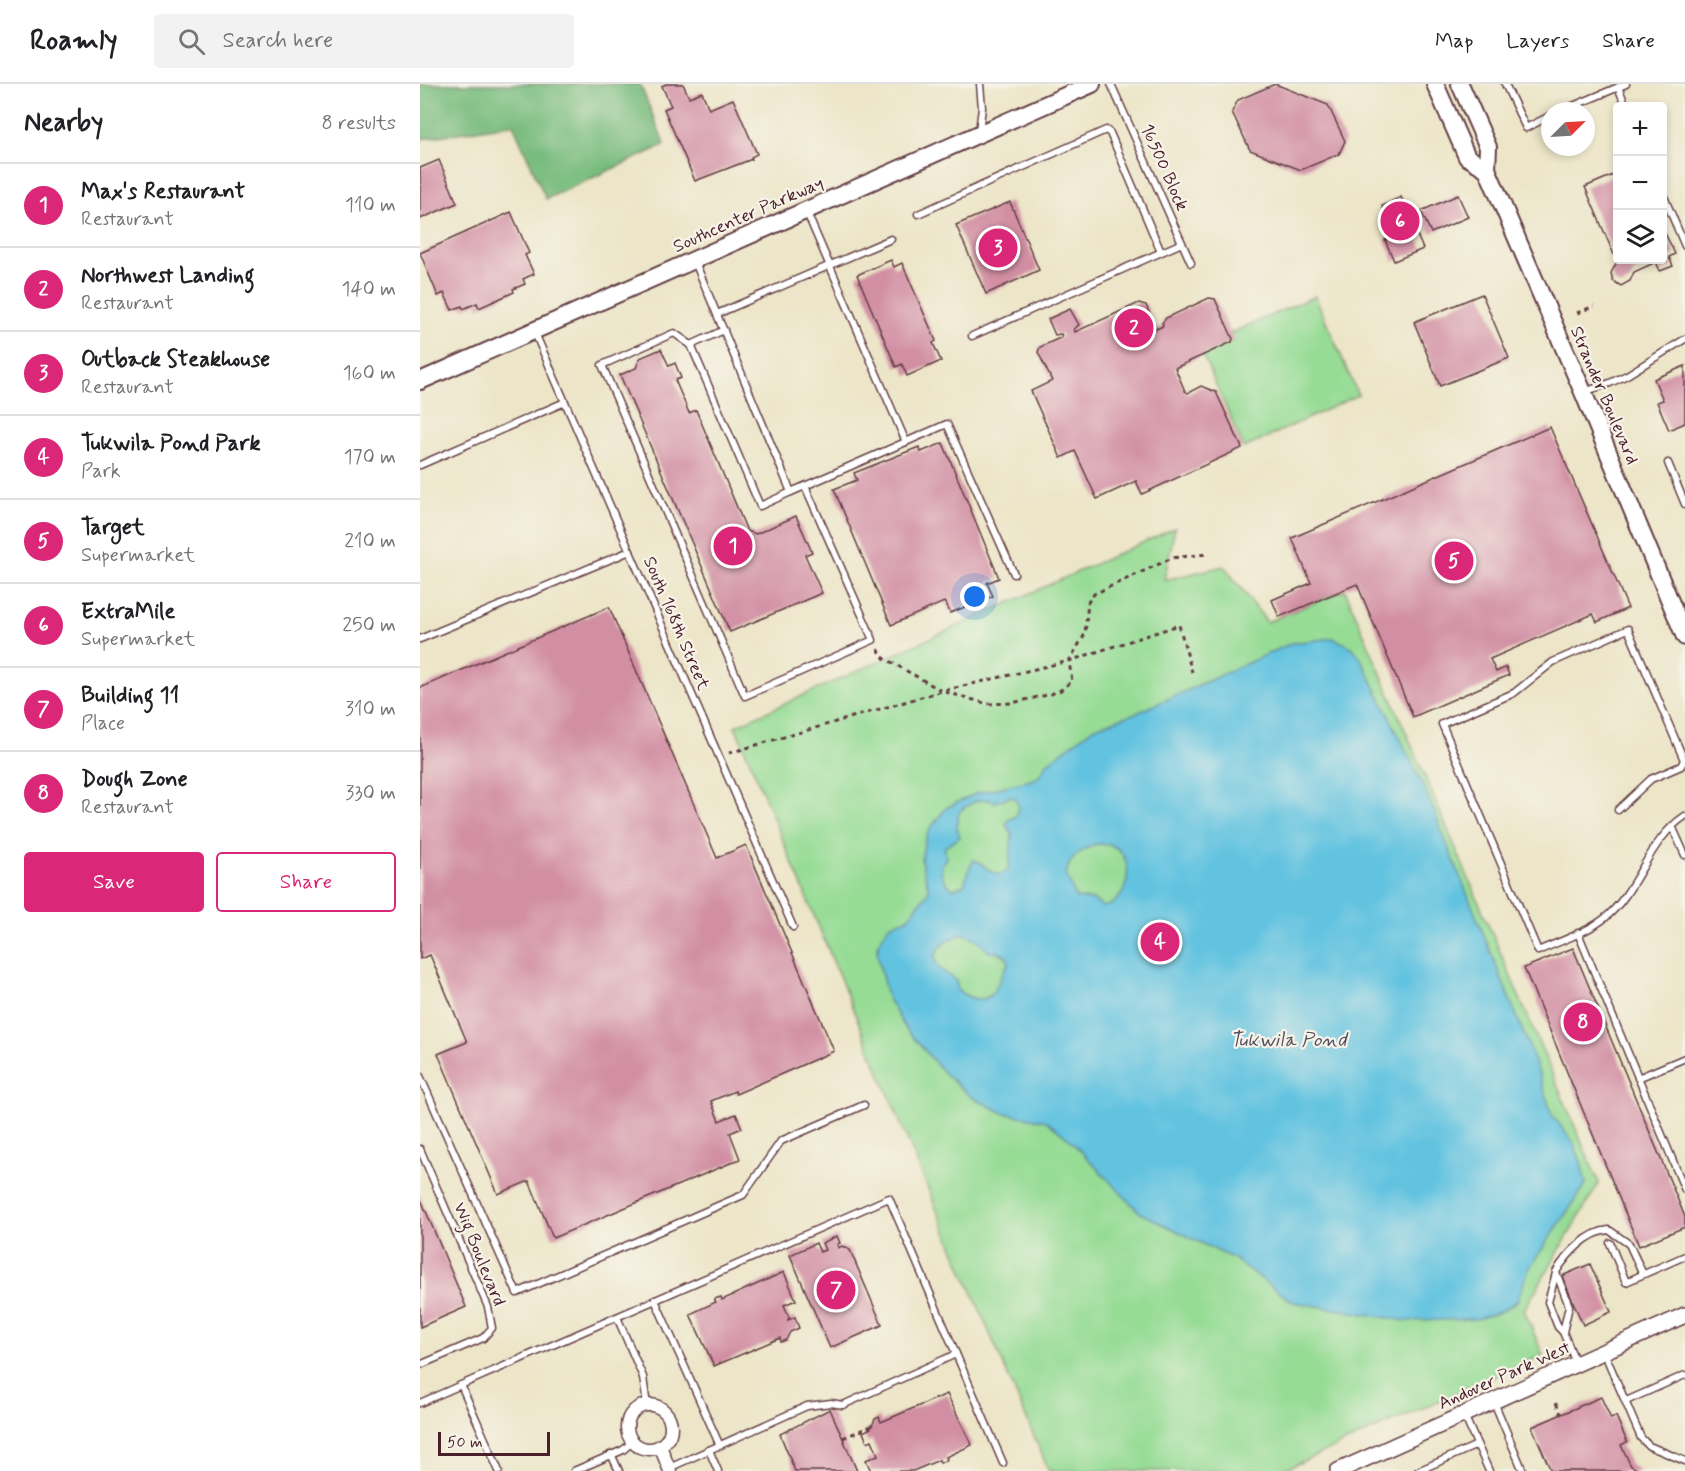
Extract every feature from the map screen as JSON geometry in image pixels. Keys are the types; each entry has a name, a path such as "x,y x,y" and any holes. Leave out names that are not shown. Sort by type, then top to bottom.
{"main road":[{"name":"Southcenter Parkway","path":"420,381 1092,84"},
{"path":"1435,84 1467,157 1488,169"},
{"name":"Strander Boulevard","path":"1460,84 1488,147 1488,169 1685,637"}],"street":[{"name":"Andover Park West","path":"1338,1471 1685,1315"},
{"path":"647,1406 657,1407 670,1422 669,1436 660,1446 645,1449 632,1442 627,1428 628,1421 637,1409 647,1406"},
{"path":"660,1446 670,1469"}],"lane":[{"path":"979,134 982,108 980,84"},
{"name":"16500 Block","path":"1111,84 1191,263"},
{"path":"1505,84 1526,128 1541,120"},
{"path":"1582,102 1626,84"},
{"path":"1618,87 1624,102"},
{"path":"918,214 1106,130 1110,133 1161,252"},
{"path":"1667,204 1685,246"},
{"path":"805,210 906,442"},
{"path":"717,314 891,239"},
{"path":"972,336 1182,243"},
{"path":"694,259 791,492"},
{"path":"690,345 724,330"},
{"name":"South 168th Street","path":"534,331 793,927"},
{"path":"806,486 873,640 745,696 602,365 674,333 690,345 760,506 947,424 1014,574"},
{"path":"1583,392 1627,375 1685,339"},
{"path":"420,465 565,402"},
{"path":"1668,463 1685,504"},
{"path":"420,639 630,551"},
{"path":"1618,810 1651,779 1681,766 1684,760 1628,629 1553,662 1514,693 1442,724 1538,951 1578,933 1605,917 1620,902 1660,838 1685,816"},
{"path":"1672,826 1685,855"},
{"path":"1578,933 1685,1190"},
{"path":"1638,1078 1685,1058"},
{"path":"420,1076 517,1293 743,1195 781,1141 864,1106"},
{"name":"Wig Boulevard","path":"420,1149 488,1307 492,1328 483,1338 420,1365"},
{"path":"420,1402 889,1198 1003,1463"},
{"path":"1577,1364 1548,1302 1556,1272 1573,1249 1600,1231 1609,1230 1629,1244 1643,1274"},
{"path":"1610,1243 1626,1282 1685,1256"},
{"path":"1556,1272 1569,1306 1563,1332"},
{"path":"656,1300 720,1446"},
{"path":"617,1317 643,1377 647,1406"},
{"path":"1604,1352 1641,1438 1649,1446 1685,1461"},
{"path":"670,1469 807,1406 831,1403 843,1405 956,1354"},
{"path":"1626,1401 1685,1375"},
{"path":"461,1385 499,1471"},
{"path":"1493,1401 1523,1471"},
{"path":"1464,1415 1489,1471"},
{"path":"574,1471 623,1450 632,1442"},
{"path":"1418,1471 1477,1445"},
{"path":"709,1450 718,1471"},
{"path":"611,1454 618,1471"}],"path":[{"path":"1577,313 1594,306"},
{"path":"873,640 884,658 942,691 988,704 1032,699 1061,690 1072,681 1069,661 1085,634 1088,602 1094,594 1172,558 1207,554"},
{"path":"718,756 942,691 1069,661 1179,625 1192,672"},
{"path":"1556,1403 1562,1414"},
{"path":"843,1438 873,1425"}],"green space":[{"path":"420,84 640,84 665,145 546,199 513,124 420,139"},
{"path":"1315,296 1358,395 1244,448 1199,347"},
{"path":"1175,528 1164,580 1224,566 1267,622 1345,590 1599,1183 1524,1310 1543,1355 1281,1471 1049,1471 939,1215 735,726"}],"water":[{"name":"Tukwila Pond","path":"1333,638 1352,647 1360,657 1424,787 1534,1059 1552,1115 1573,1142 1581,1162 1586,1184 1530,1267 1517,1301 1500,1312 1477,1319 1406,1321 1293,1302 1234,1259 1140,1213 1070,1140 1046,1121 1004,1113 971,1097 945,1074 905,1028 887,997 877,953 879,943 889,925 907,919 929,891 921,860 925,840 930,829 946,808 977,793 1035,779 1043,771 1045,765 1093,728 1139,712 1292,643","holes":["1010,797 1015,798 1019,807 1016,816 1008,820 1006,825 1012,834 1009,868 1001,874 996,873 974,860 964,885 953,889 946,882 941,871 946,858 945,847 960,837 957,828 959,812 976,801 995,802","1096,844 1106,844 1122,853 1126,862 1127,881 1119,898 1112,904 1103,907 1093,900 1076,898 1066,874 1070,863 1081,852","966,934 979,941 989,952 1003,954 1009,962 992,994 986,998 970,997 958,991 956,980 937,965 935,959 939,948 949,940"]}],"building":[{"path":"683,84 689,97 702,92 709,109 733,99 757,154 751,157 752,159 695,181 664,109 671,106 662,86"},
{"path":"1275,84 1328,105 1345,141 1339,154 1301,170 1250,150 1232,112 1238,100"},
{"path":"439,160 457,203 420,219 420,168"},
{"path":"1613,175 1613,253 1585,187"},
{"path":"1458,195 1468,217 1431,233 1421,211"},
{"path":"1401,197 1423,249 1394,261 1385,240 1395,236 1382,206"},
{"path":"1010,202 1039,270 986,294 956,225"},
{"path":"511,212 529,253 525,255 534,274 523,279 525,284 513,289 514,292 479,308 477,303 463,309 462,306 452,310 444,293 438,296 420,253"},
{"path":"1667,237 1675,254 1669,257 1673,266 1660,271 1657,264 1667,264"},
{"path":"891,260 894,267 902,263 936,341 933,343 941,361 907,376 902,364 896,367 857,275"},
{"path":"1616,264 1652,264 1634,272 1630,281 1621,286 1613,281 1611,273"},
{"path":"1482,294 1509,358 1440,386 1414,322"},
{"path":"1209,298 1215,299 1233,339 1232,342 1175,368 1188,393 1201,386 1216,392 1242,448 1142,494 1136,481 1097,499 1075,451 1061,458 1031,391 1052,381 1038,352 1040,347 1062,337 1061,334 1055,335 1048,319 1070,309 1079,325 1074,329 1075,332 1139,303 1146,305 1156,329 1163,326 1162,323 1166,318"},
{"path":"661,349 669,366 675,363 681,378 675,380 689,413 696,410 747,531 756,534 796,516 812,552 805,555 822,593 730,632 620,375 636,368 640,358"},
{"path":"1685,366 1685,423 1669,430 1657,402 1663,400 1654,379"},
{"path":"1550,427 1628,608 1597,622 1593,614 1490,659 1496,672 1506,667 1509,675 1413,717 1357,584 1279,617 1272,600 1311,583 1292,538"},
{"path":"943,443 999,578 987,583 993,596 950,613 944,602 891,625 834,489 857,480 854,473 919,447 921,452"},
{"path":"609,607 717,858 746,845 834,1051 736,1094 735,1091 711,1101 719,1121 736,1114 742,1128 730,1133 740,1159 553,1238 529,1181 498,1194 438,1054 467,1042 430,955 420,959 420,688"},
{"path":"1573,948 1685,1217 1685,1227 1639,1246 1524,968"},
{"path":"420,1197 466,1307 420,1327"},
{"path":"837,1236 840,1243 837,1244 838,1248 842,1246 850,1250 882,1325 830,1348 790,1255 816,1243 820,1252 825,1250 822,1243"},
{"path":"1590,1264 1611,1312 1583,1325 1562,1276"},
{"path":"784,1272 796,1300 784,1305 788,1320 795,1317 799,1328 790,1332 786,1340 781,1342 780,1338 714,1366 690,1314 716,1302 714,1299 721,1297 722,1300"},
{"path":"947,1394 972,1445 946,1457 947,1460 940,1463 939,1460 913,1471 871,1471 866,1460 878,1455 872,1440 867,1442 863,1432 871,1428 875,1419 879,1417 881,1422"},
{"path":"1601,1397 1611,1419 1616,1416 1627,1442 1621,1445 1631,1466 1642,1471 1551,1471 1532,1427"},
{"path":"830,1409 857,1471 795,1471 780,1434"}],"place":[{"name":"ExtraMile","path":"1400,221"},
{"name":"Outback Steakhouse","path":"998,248"},
{"name":"Northwest Landing","path":"1134,328"},
{"name":"Max's Restaurant","path":"733,546"},
{"name":"Target","path":"1454,561"},
{"name":"Tukwila Pond Park","path":"1160,942"},
{"name":"Dough Zone","path":"1583,1022"},
{"name":"Building 11","path":"836,1290"}]}
